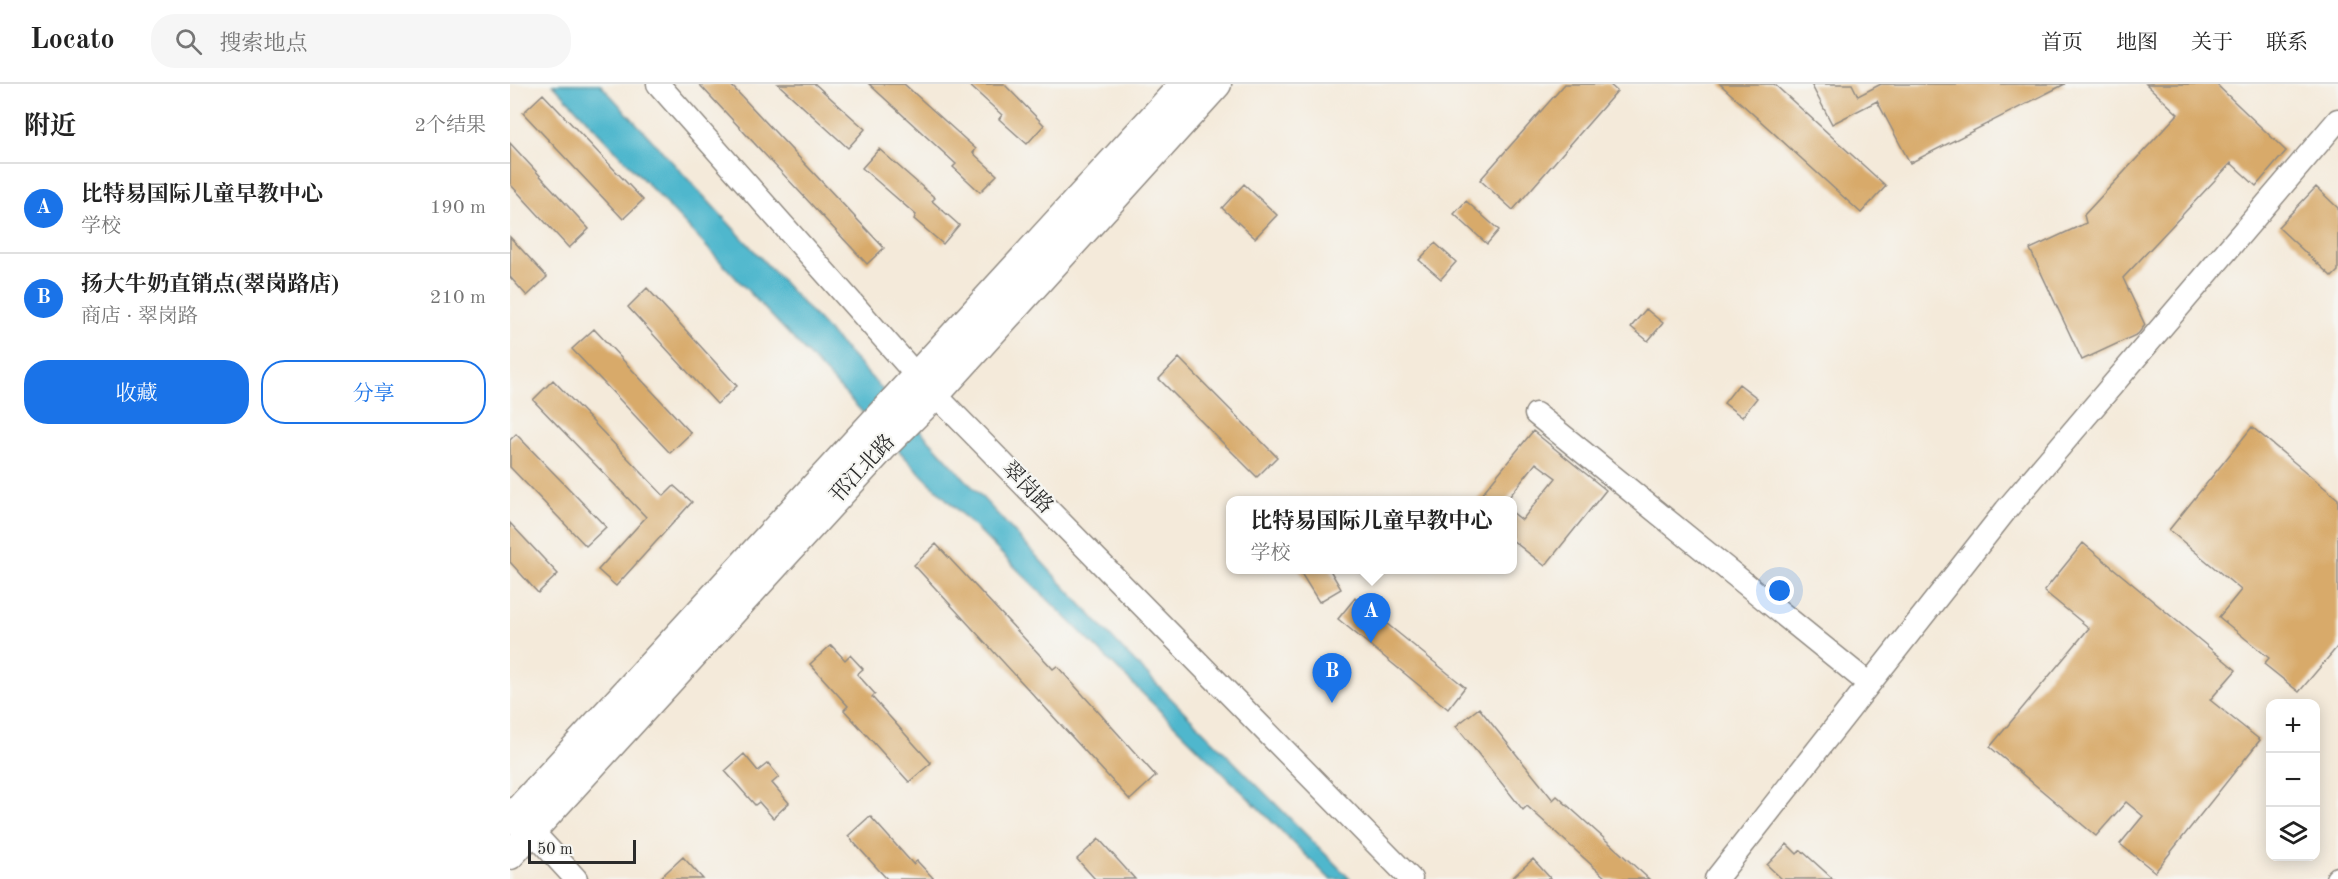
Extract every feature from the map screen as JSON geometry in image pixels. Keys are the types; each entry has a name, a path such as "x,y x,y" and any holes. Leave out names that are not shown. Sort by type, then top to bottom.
{"main road":[{"name":"邗江北路","path":"917,395 1184,84"},
{"name":"邗江北路","path":"510,855 517,817 873,441 1217,84"}],"street":[{"name":"翠岗路","path":"658,84 917,395 1411,879"},
{"path":"1716,879 2006,510 2338,120"},
{"path":"1536,414 1869,684"},
{"path":"517,817 576,879"}],"water":[{"path":"553,84 600,84 1125,652 1350,879 1330,879 918,471"}],"building":[{"path":"699,84 730,84 884,248 867,264"},
{"path":"778,84 815,84 865,129 848,148"},
{"path":"869,84 904,84 976,149 973,153 997,175 980,192 953,167 956,164"},
{"path":"968,84 1004,84 1044,125 1027,144 999,119 1002,115"},
{"path":"1565,84 1609,84 1617,91 1513,210 1480,180"},
{"path":"1720,84 1774,84 1886,186 1861,213"},
{"path":"1811,84 1852,84 1858,96 1881,84 2065,84 1910,163 1877,101 1832,124"},
{"path":"2146,84 2216,84 2286,151 2256,186 2231,163 2123,278 2145,325 2138,334 2082,360 2030,249 2086,223 2084,215 2178,114"},
{"path":"543,94 643,200 623,219 523,113"},
{"path":"510,143 589,229 569,248 510,184"},
{"path":"879,149 935,198 932,201 959,225 943,244 914,219 916,215 862,168"},
{"path":"1244,184 1277,215 1255,238 1222,208"},
{"path":"2316,187 2338,208 2338,271 2332,277 2278,227"},
{"path":"1466,201 1499,230 1487,244 1454,214"},
{"path":"510,237 547,277 527,296 510,277"},
{"path":"1435,243 1456,262 1441,279 1419,260"},
{"path":"647,288 737,386 717,404 628,307"},
{"path":"1646,309 1663,323 1648,341 1631,327"},
{"path":"594,329 691,433 670,453 572,349"},
{"path":"1179,358 1277,457 1257,477 1159,379"},
{"path":"553,380 664,496 674,486 692,502 616,586 598,570 646,517 533,400"},
{"path":"1739,384 1757,398 1742,417 1724,403"},
{"path":"2252,427 2338,499 2338,646 2299,692 2264,664 2269,658 2219,617 2241,590 2169,530"},
{"path":"1533,431 1606,490 1545,566 1517,544 1517,516 1522,520 1556,478 1536,463 1510,496 1480,496"},
{"path":"516,434 606,527 586,546 510,467 510,440"},
{"path":"510,523 558,574 538,593 510,562"},
{"path":"2083,543 2236,670 2210,700 2260,740 2155,872 2120,844 2143,816 2126,802 2096,836 1990,747 2089,628 2044,591"},
{"path":"936,544 1053,669 1057,666 1156,776 1130,800 914,565"},
{"path":"1302,574 1332,574 1341,589 1319,602"},
{"path":"1355,598 1465,687 1448,709 1338,619"},
{"path":"831,645 845,660 850,655 863,669 857,674 875,694 872,697 931,763 909,782 844,710 848,706 810,664"},
{"path":"1479,708 1553,800 1557,796 1649,879 1607,879 1527,806 1523,810 1456,726"},
{"path":"744,754 758,771 768,763 779,777 772,783 789,803 773,818 759,802 755,805 725,771"},
{"path":"870,816 913,864 917,861 934,879 887,879 848,836"},
{"path":"1099,839 1135,879 1095,879 1077,859"},
{"path":"1787,844 1797,854 1801,850 1833,879 1782,879 1767,865"},
{"path":"683,857 703,879 659,879"},
{"path":"1533,859 1551,879 1511,879"}],"place":[{"name":"比特易国际儿童早教中心","path":"1371,643"},
{"name":"扬大牛奶直销点(翠岗路店)","path":"1332,703"}]}
